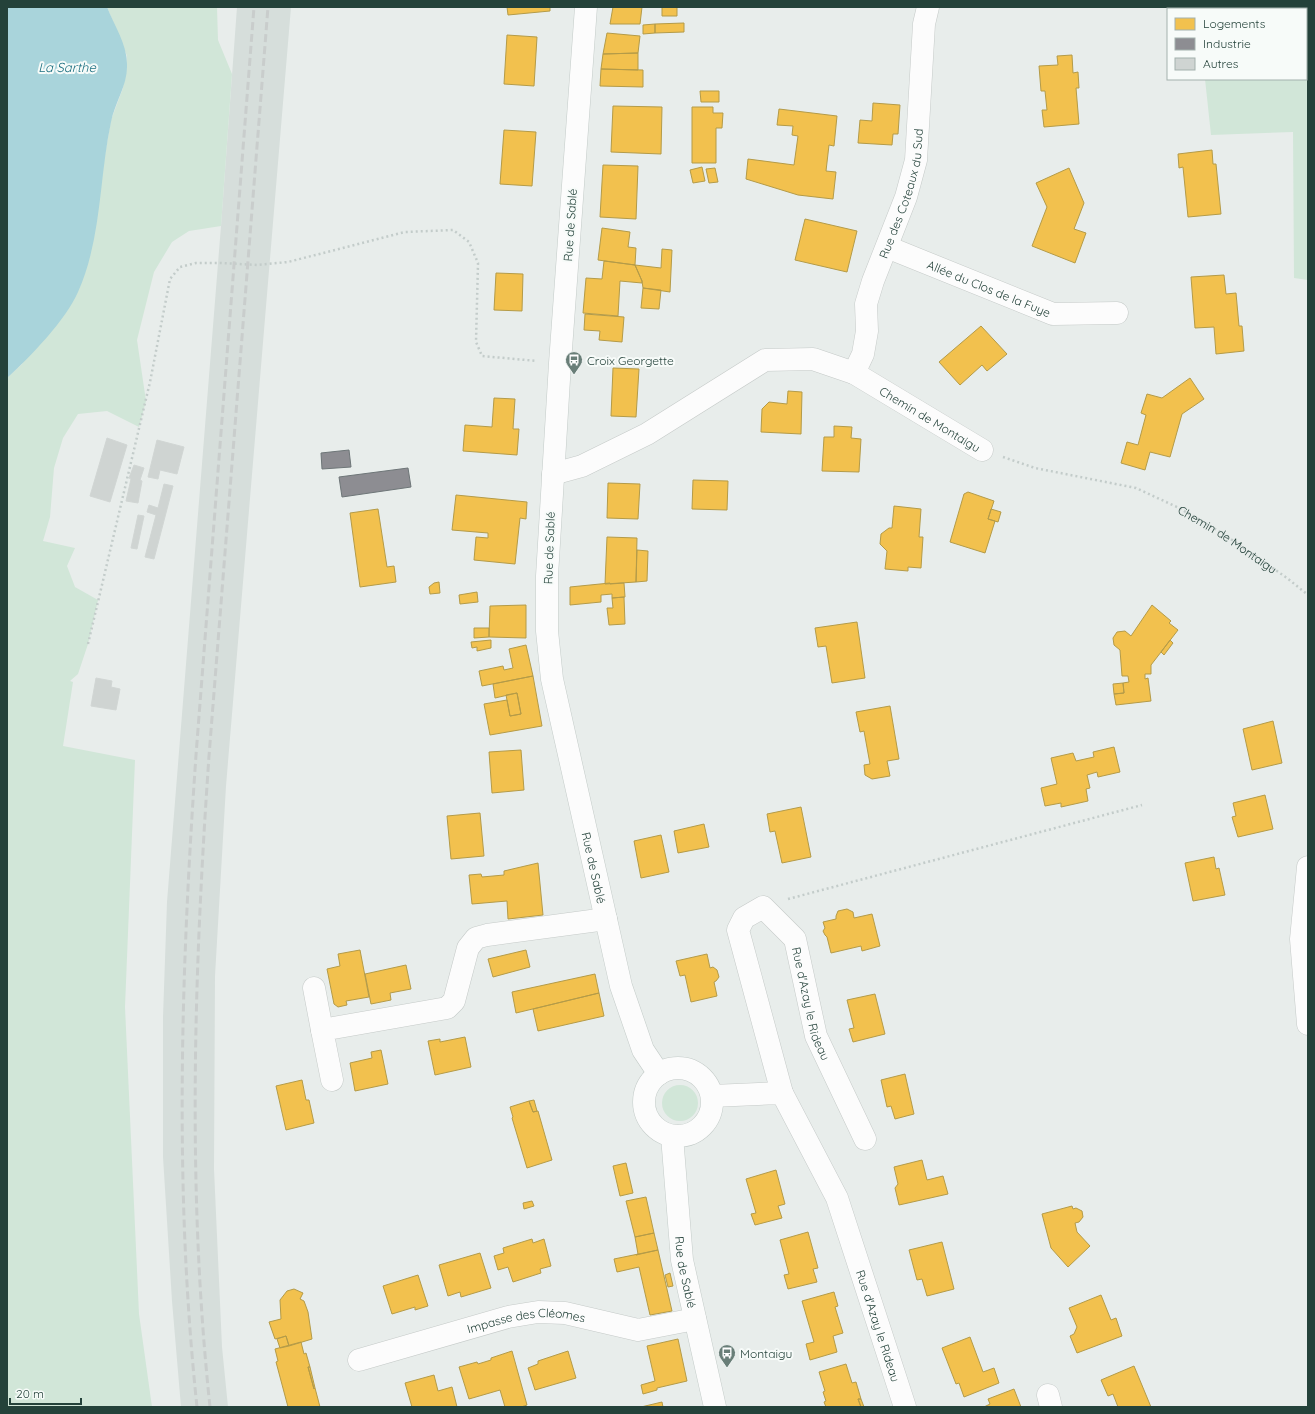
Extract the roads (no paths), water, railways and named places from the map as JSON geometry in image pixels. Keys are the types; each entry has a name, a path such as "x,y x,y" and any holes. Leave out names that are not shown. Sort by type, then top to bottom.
{"street":[{"name":"Rue de Sablé","path":"586,7 553,474 547,576 547,632 552,679 621,986 643,1050 659,1074"},
{"name":"Rue des Coteaux du Sud","path":"854,373 864,354 867,331 866,304 906,197 916,160 924,24 928,7"},
{"name":"Allée du Clos de la Fuye","path":"887,247 1053,314 1117,313"},
{"name":"Chemin de Montaigu","path":"553,474 582,466 647,434 765,360 813,359 854,373 982,450"},
{"path":"1308,867 1301,939 1308,1024"},
{"name":"Rue d'Azay le Rideau","path":"865,1139 816,1036 794,939 763,907 744,918 738,930 782,1093 837,1198 905,1407"},
{"path":"322,1030 447,1008 454,1001 468,948 476,938 487,935 606,919"},
{"path":"314,988 332,1080"},
{"path":"680,1068 691,1071 701,1077 708,1085 712,1096 712,1107 709,1117 694,1133 683,1136 672,1136 662,1132 653,1125 647,1115 645,1104 646,1092 651,1082 659,1074 669,1070 680,1068"},
{"path":"712,1096 782,1093"},
{"name":"Rue de Sablé","path":"672,1136 682,1260 715,1407"},
{"name":"Impasse des Cléomes","path":"359,1360 508,1317 538,1312 565,1313 638,1330 695,1319"}],"water":[{"name":"La Sarthe","path":"7,7 107,7 123,42 127,72 111,122 92,251 78,292 65,314 47,338 7,378"}],"railway":[{"path":"197,1407 185,1244 183,1163 182,1081 187,918 196,755 254,7"},
{"path":"210,1407 198,1244 196,1163 195,1082 200,919 209,756 268,7"}],"place":[{"name":"Croix Georgette","path":"574,375"},
{"name":"Montaigu","path":"727,1368"}]}
